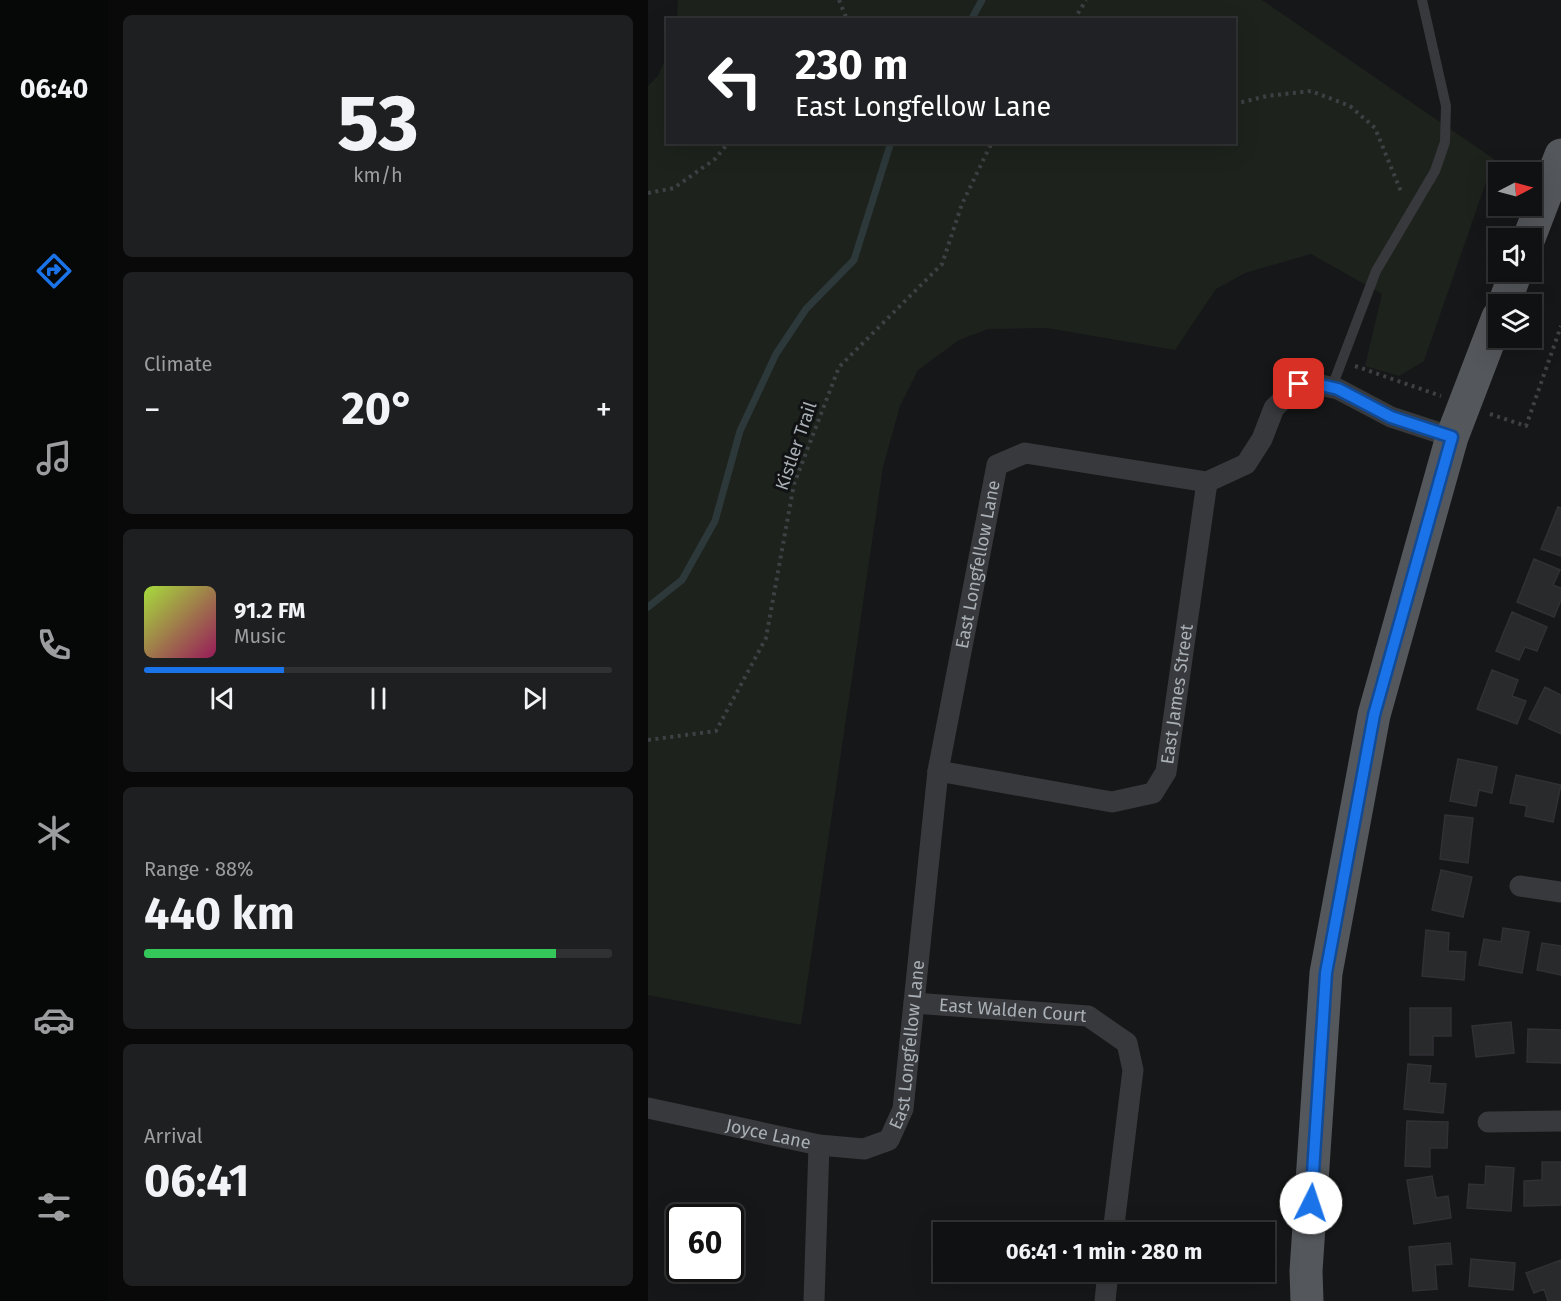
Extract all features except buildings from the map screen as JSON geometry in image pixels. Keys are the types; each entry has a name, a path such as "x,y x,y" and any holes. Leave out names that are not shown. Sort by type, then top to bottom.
{"main road":[{"path":"1533,228 1561,155"},
{"path":"1307,1301 1306,1271 1326,973 1374,715 1452,437 1488,344"}],"street":[{"path":"1207,482 1246,464 1262,439 1274,408 1299,384 1338,389 1391,417 1452,437"},
{"name":"East Longfellow Lane","path":"889,1140 903,1109 938,771 997,465 1025,453 1207,482"},
{"name":"East James Street","path":"938,771 1112,802 1153,793 1166,772 1207,482"},
{"path":"1520,886 1561,892"},
{"name":"East Walden Court","path":"914,1003 1088,1016 1127,1042 1133,1070 1114,1222"},
{"name":"Joyce Lane","path":"648,1108 819,1145 864,1149 889,1140"},
{"path":"1488,1122 1561,1121"},
{"path":"814,1301 819,1145"},
{"path":"1105,1301 1107,1282"}],"lane":[{"path":"1332,387 1376,271 1435,171 1445,142 1446,106 1422,0"}],"path":[{"path":"839,0 848,18"},
{"path":"1075,18 1086,0"},
{"path":"842,18 845,15"},
{"path":"1236,104 1267,96 1311,91 1350,106 1375,128 1410,213"},
{"path":"648,193 674,188 715,159 727,144"},
{"name":"Kistler Trail","path":"648,740 716,731 766,639 794,484 839,367 942,264 962,204 991,144"}],"shaded area":[{"path":"678,0 1262,0 1494,159 1493,162 1488,162 1488,176 1424,361 1399,376 1365,366 1382,294 1311,254 1245,273 1216,289 1175,350 1047,328 988,329 959,340 918,370 900,406 883,467 801,1025 648,995 648,86 658,76 666,57 666,144 1236,144 1236,18 677,18"}],"waterway":[{"path":"972,18 982,0"},
{"path":"648,607 682,580 715,521 740,431 776,354 806,309 854,260 890,144"}],"route":[{"path":"1299,384 1321,385 1338,389 1391,417 1452,437 1374,715 1326,973 1311,1203"}]}
